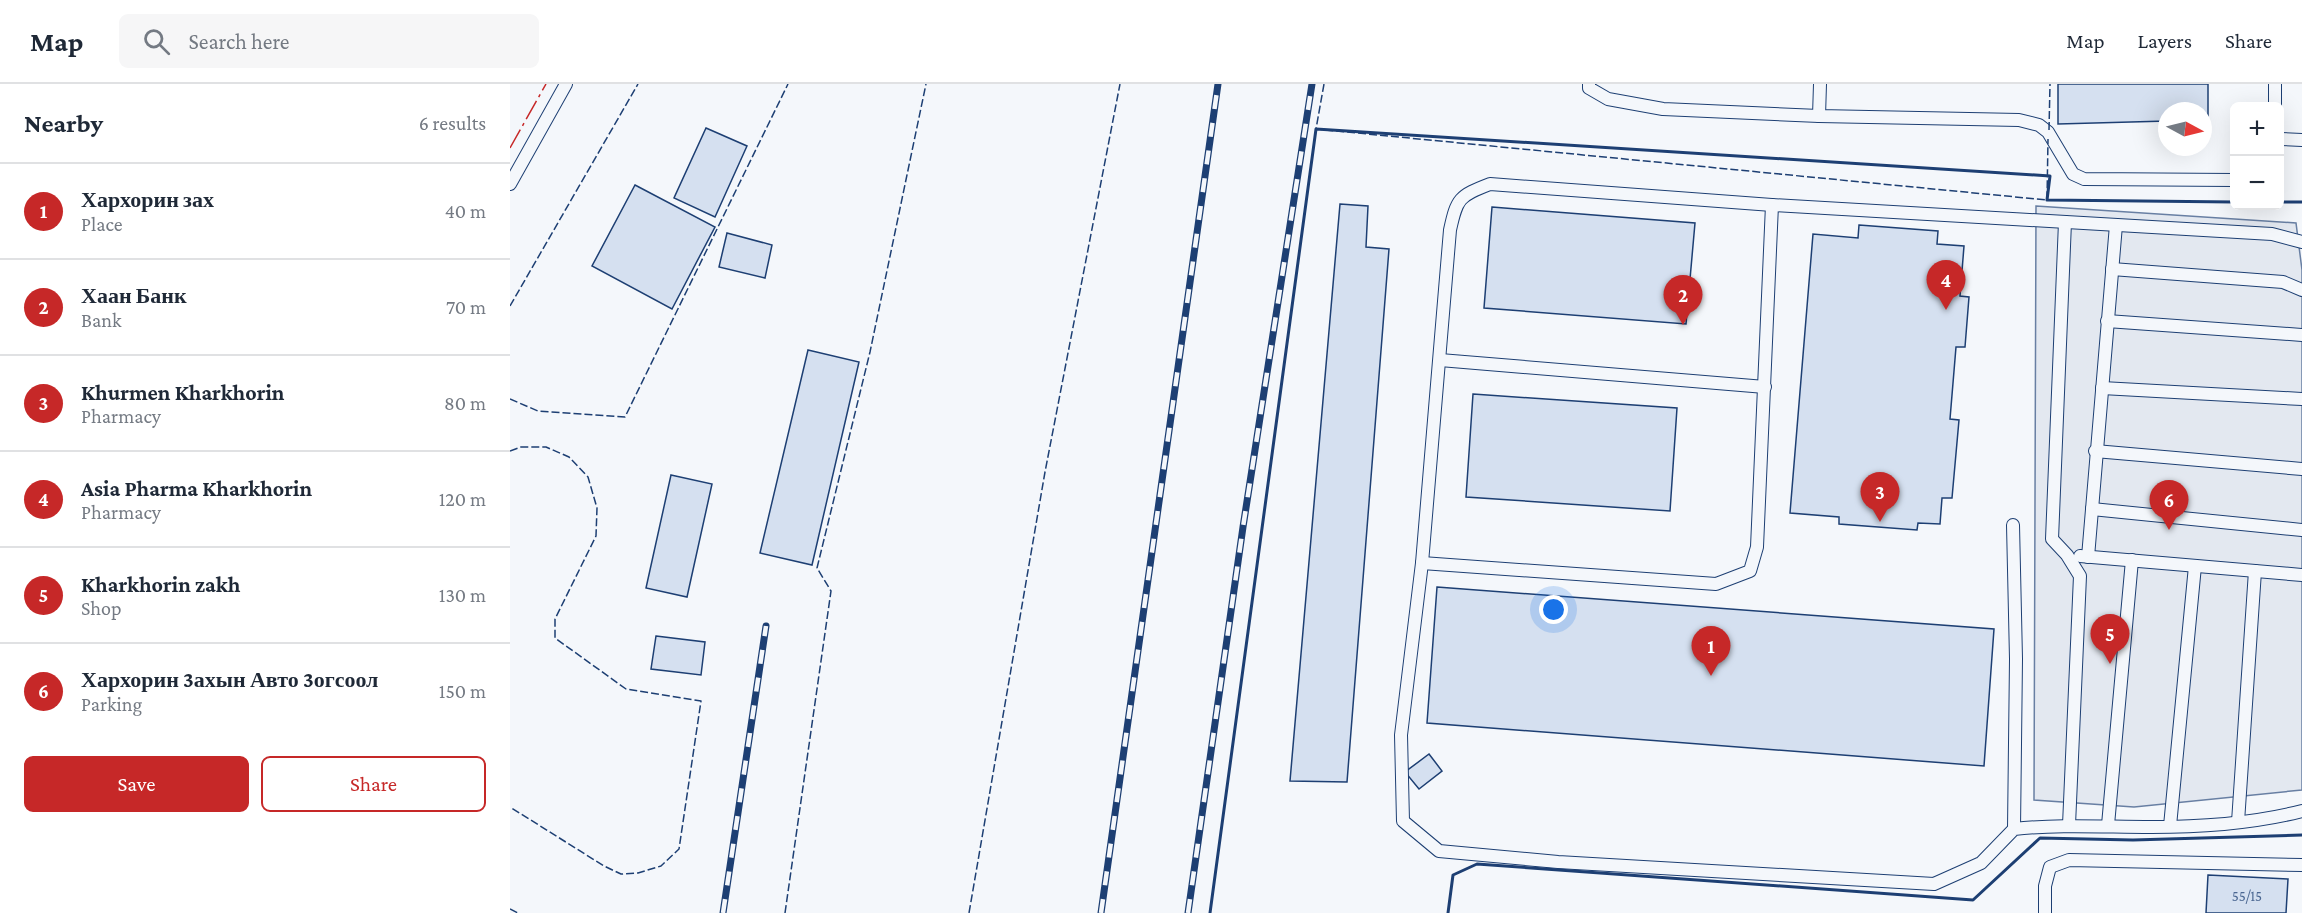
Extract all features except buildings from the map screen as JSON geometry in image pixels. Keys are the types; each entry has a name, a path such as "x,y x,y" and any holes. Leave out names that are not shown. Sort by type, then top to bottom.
{"lane":[{"path":"510,184 566,84"},
{"path":"1589,84 1589,88 1608,99 1663,109 1819,116 2019,120 2039,125 2048,132 2073,174 2084,179 2230,180"},
{"path":"1819,116 1820,84"},
{"path":"2275,84 2275,102"},
{"path":"2284,139 2302,140"},
{"path":"2302,242 2272,234 1772,205 1490,184 1466,193 1455,206 1450,230 1422,563 1401,735 1403,821 1439,851 1558,862 1934,884 1981,863 2014,829 2069,825 2170,826 2238,822 2302,811"},
{"path":"1422,563 1716,584 1750,571 1756,547 1772,205"},
{"path":"2065,222 2052,538 2067,555 2080,576 2069,825"},
{"path":"2088,557 2095,451 2116,225"},
{"path":"2112,268 2283,282 2302,290"},
{"path":"2108,321 2302,335"},
{"path":"1440,360 1765,387"},
{"path":"2102,388 2302,399"},
{"path":"2095,451 2302,469"},
{"path":"2092,509 2302,530"},
{"path":"2013,525 2016,659 2014,829"},
{"path":"2067,555 2302,575"},
{"path":"2108,825 2132,560"},
{"path":"2170,826 2195,566"},
{"path":"2238,822 2255,571"},
{"path":"2045,913 2045,886 2050,867 2069,860 2302,865"}],"shaded area":[{"path":"2036,206 2296,223 2302,270 2302,790 2134,807 2034,800"}],"railway":[{"path":"1101,913 1218,84"},
{"path":"1188,913 1243,527 1312,84"},
{"path":"723,913 766,626"}],"fence":[{"path":"510,306 638,84"},
{"path":"510,399 538,411 625,417 788,84"},
{"path":"785,913 831,591 817,568 870,352 926,84"},
{"path":"969,913 1045,472 1120,84"},
{"path":"1324,84 1316,129 2047,200 2048,139"},
{"path":"2049,130 2050,84"},
{"path":"510,451 521,447 546,447 569,457 588,477 597,508 596,536 555,619 555,638 626,689 701,701 679,849 661,866 638,873 621,874 604,866 510,807"},
{"path":"510,909 518,913"}],"wall":[{"path":"1210,913 1316,129 2050,176 2047,200 2230,202"},
{"path":"2284,202 2302,202"},
{"path":"1448,913 1453,875 1477,864 1973,900 2040,838 2133,840 2302,835"}],"power":[{"path":"510,148 546,84"}],"place":[{"name":"Asia Pharma Kharkhorin","path":"1946,310"},
{"name":"Хаан Банк","path":"1683,325"},
{"name":"Khurmen Kharkhorin","path":"1880,522"},
{"name":"Хархорин 3ахын Авто 3огсоол","path":"2169,530"},
{"name":"Kharkhorin zakh","path":"2110,664"},
{"name":"Хархорин зах","path":"1711,676"}]}
